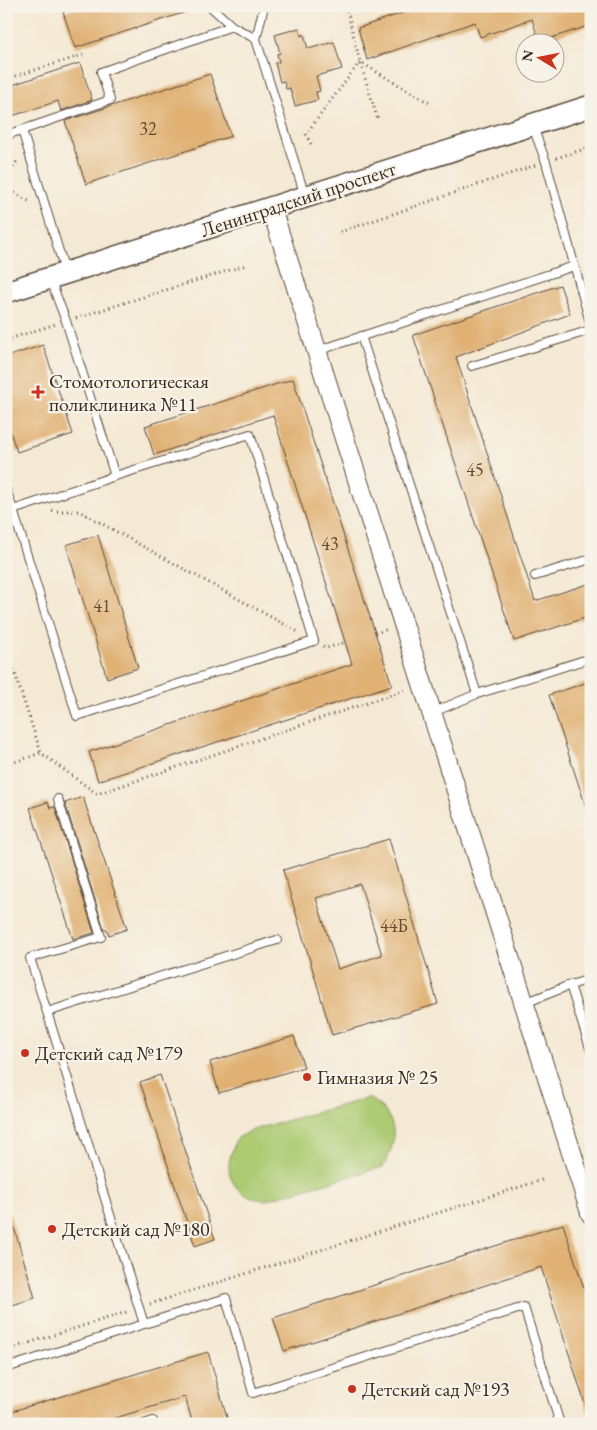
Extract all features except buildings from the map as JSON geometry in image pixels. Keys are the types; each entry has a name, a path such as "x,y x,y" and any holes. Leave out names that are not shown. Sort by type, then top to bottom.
{"main road":[{"name":"Ленинградский проспект","path":"6,292 591,106"}],"street":[{"path":"271,207 591,1214"}],"lane":[{"path":"210,6 232,26 256,39"},
{"path":"264,6 256,39 305,196"},
{"path":"6,135 110,100 100,72 232,26"},
{"path":"472,366 591,328 546,162 533,125"},
{"path":"22,130 46,211 66,321 116,476"},
{"path":"317,351 574,266"},
{"path":"582,296 591,293"},
{"path":"361,336 476,694"},
{"path":"6,489 77,716 314,642 250,434 13,510"},
{"path":"536,576 591,559"},
{"path":"432,713 476,694 591,658"},
{"path":"58,799 101,937 30,958 144,1324"},
{"path":"46,1012 277,940"},
{"path":"524,1004 570,985 591,979"},
{"path":"570,985 591,1051"},
{"path":"6,1368 226,1298 253,1393 524,1307 560,1424"},
{"path":"144,1424 154,1421 154,1424"}],"path":[{"path":"346,6 360,62 378,120"},
{"path":"6,79 82,55"},
{"path":"360,62 431,104"},
{"path":"311,144 306,134 360,62"},
{"path":"6,180 26,145"},
{"path":"340,232 591,147"},
{"path":"6,188 46,211"},
{"path":"6,340 246,264"},
{"path":"50,511 79,511 326,648 346,642"},
{"path":"6,646 41,753 97,794 423,685"},
{"path":"6,765 41,753"},
{"path":"6,1350 545,1179"}],"green space":[{"path":"368,1098 378,1104 385,1112 393,1128 392,1147 383,1167 265,1200 247,1196 235,1185 231,1178 229,1161 236,1140 249,1131"}],"place":[{"name":"Стомотологическая поликлиника №11","path":"38,392"},
{"name":"Детский сад №179","path":"25,1053"},
{"name":"Гимназия № 25","path":"307,1077"},
{"name":"Детский сад №180","path":"52,1229"},
{"name":"Детский сад №193","path":"352,1389"}]}
